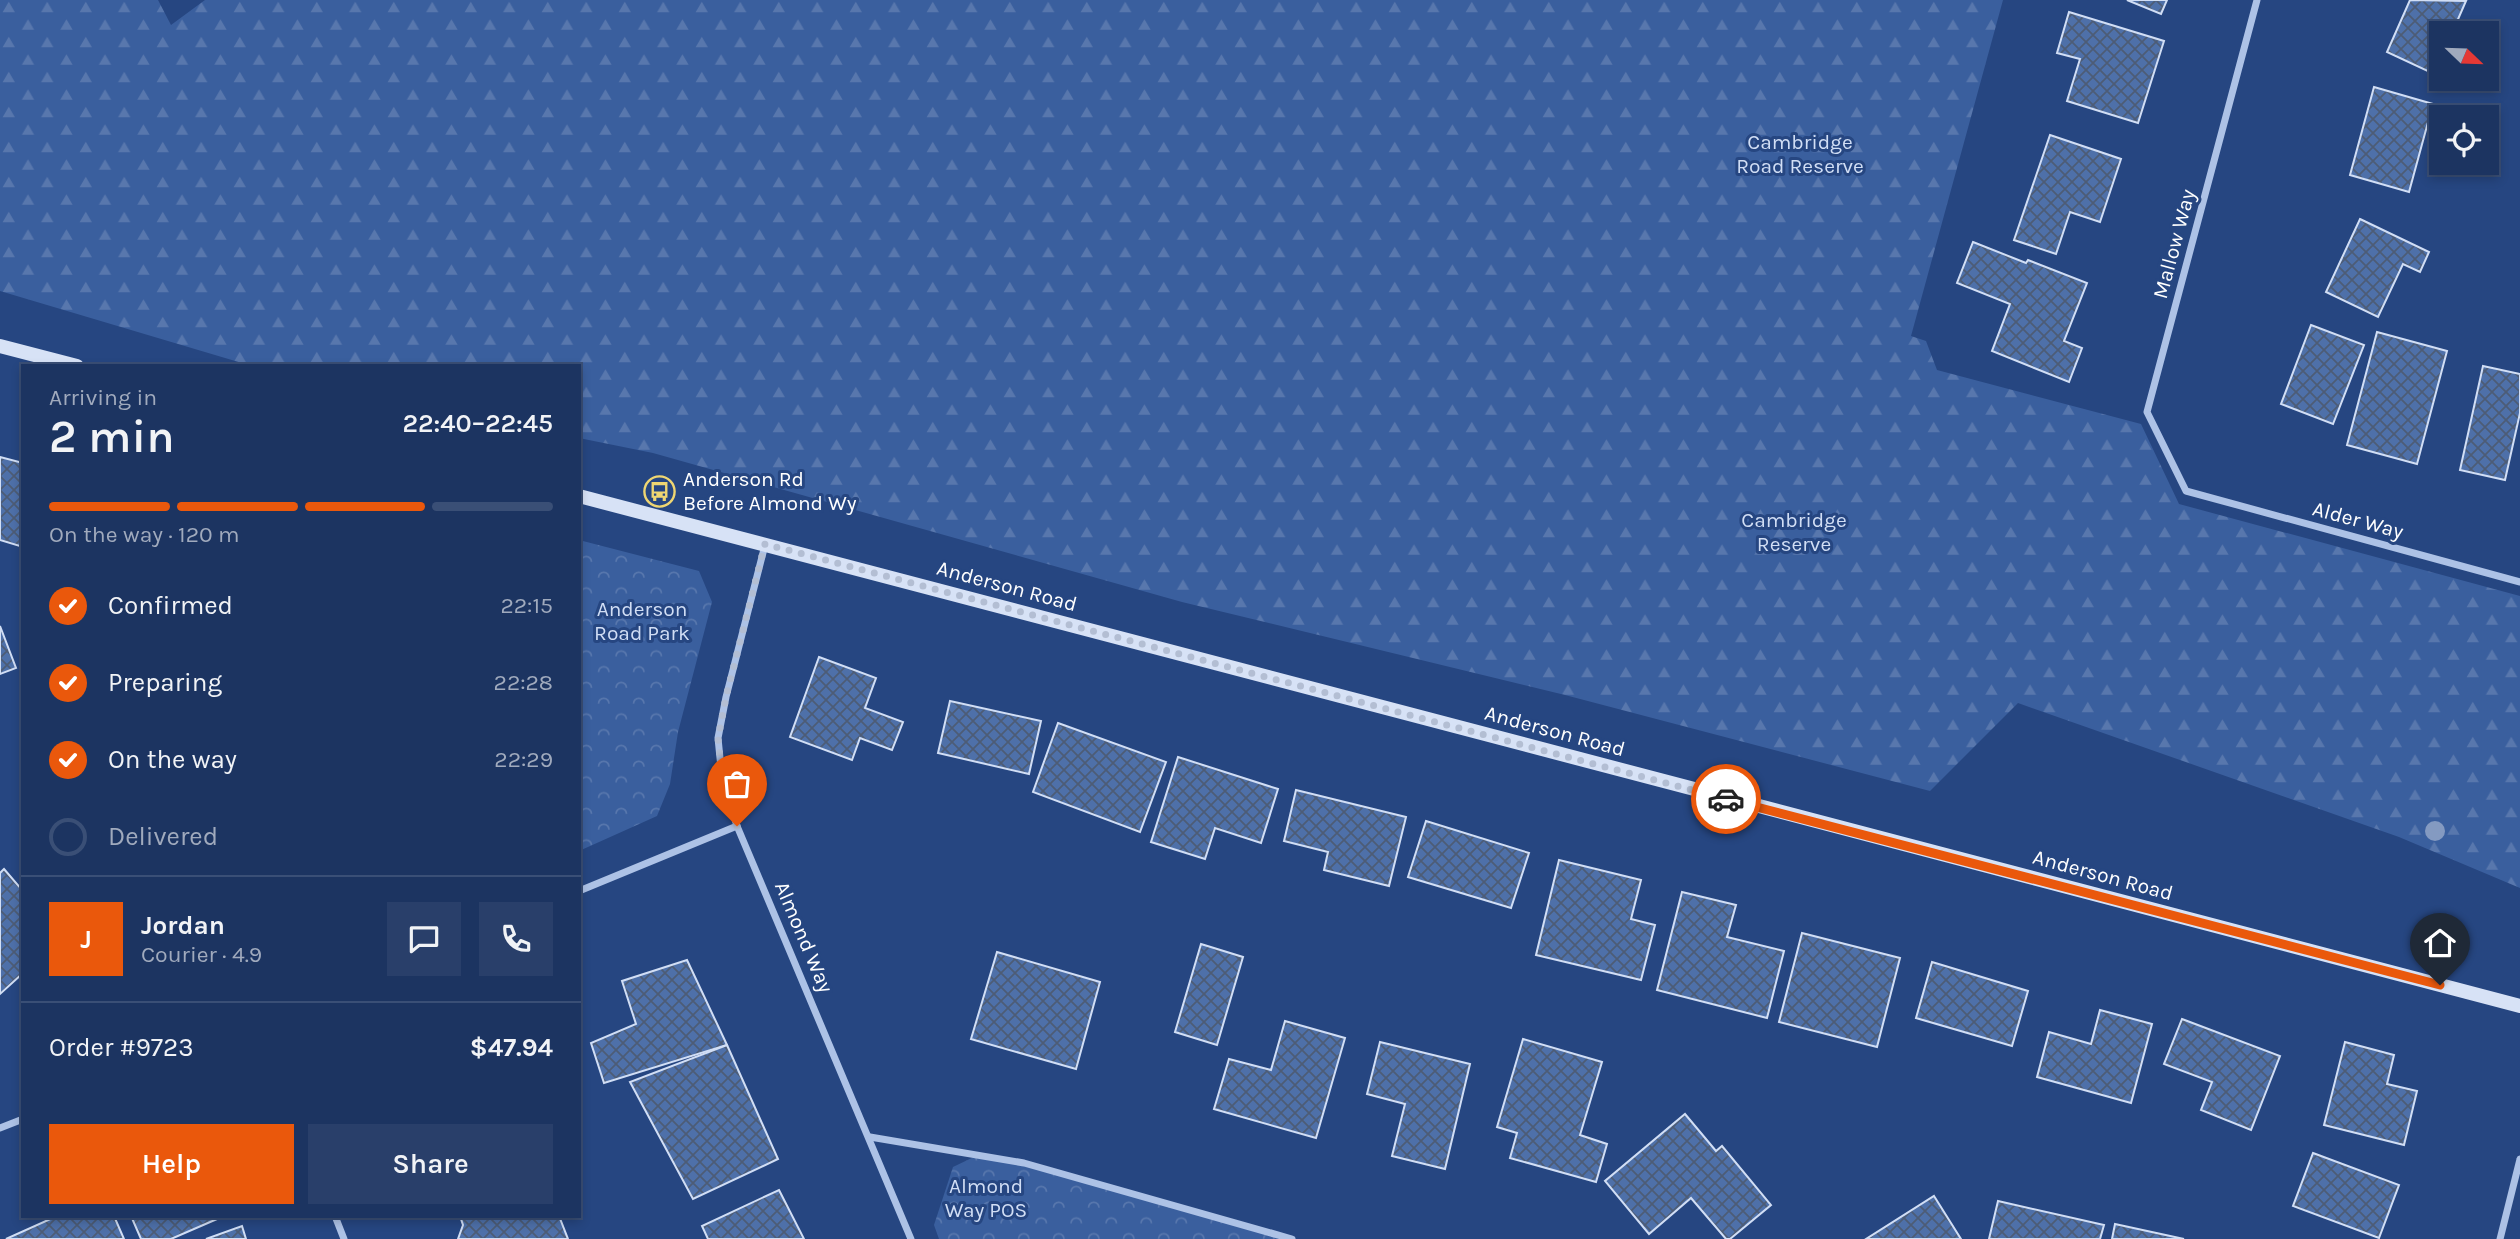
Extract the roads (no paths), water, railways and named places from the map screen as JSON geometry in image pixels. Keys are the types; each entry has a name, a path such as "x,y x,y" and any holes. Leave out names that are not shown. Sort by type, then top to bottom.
{"street":[{"name":"Mallow Way","path":"2186,491 2147,412 2257,0"},
{"path":"0,346 68,364"},
{"name":"Alder Way","path":"2186,491 2520,582"},
{"name":"Anderson Road","path":"581,497 2520,1006"},
{"name":"Almond Way","path":"765,544 718,738 722,778 737,826 911,1239"},
{"path":"581,890 737,826"},
{"path":"0,1128 21,1120"},
{"path":"870,1137 1024,1163 1292,1239"},
{"path":"2500,1239 2520,1160"},
{"path":"336,1218 344,1239"}],"place":[{"name":"Anderson Rd Before Almond Wy","path":"660,491"}],"park label":[{"name":"Cambridge Road Reserve","path":"1800,154"},
{"name":"Cambridge Reserve","path":"1794,532"},
{"name":"Anderson Road Park","path":"642,621"},
{"name":"Almond Way POS","path":"986,1198"}]}
